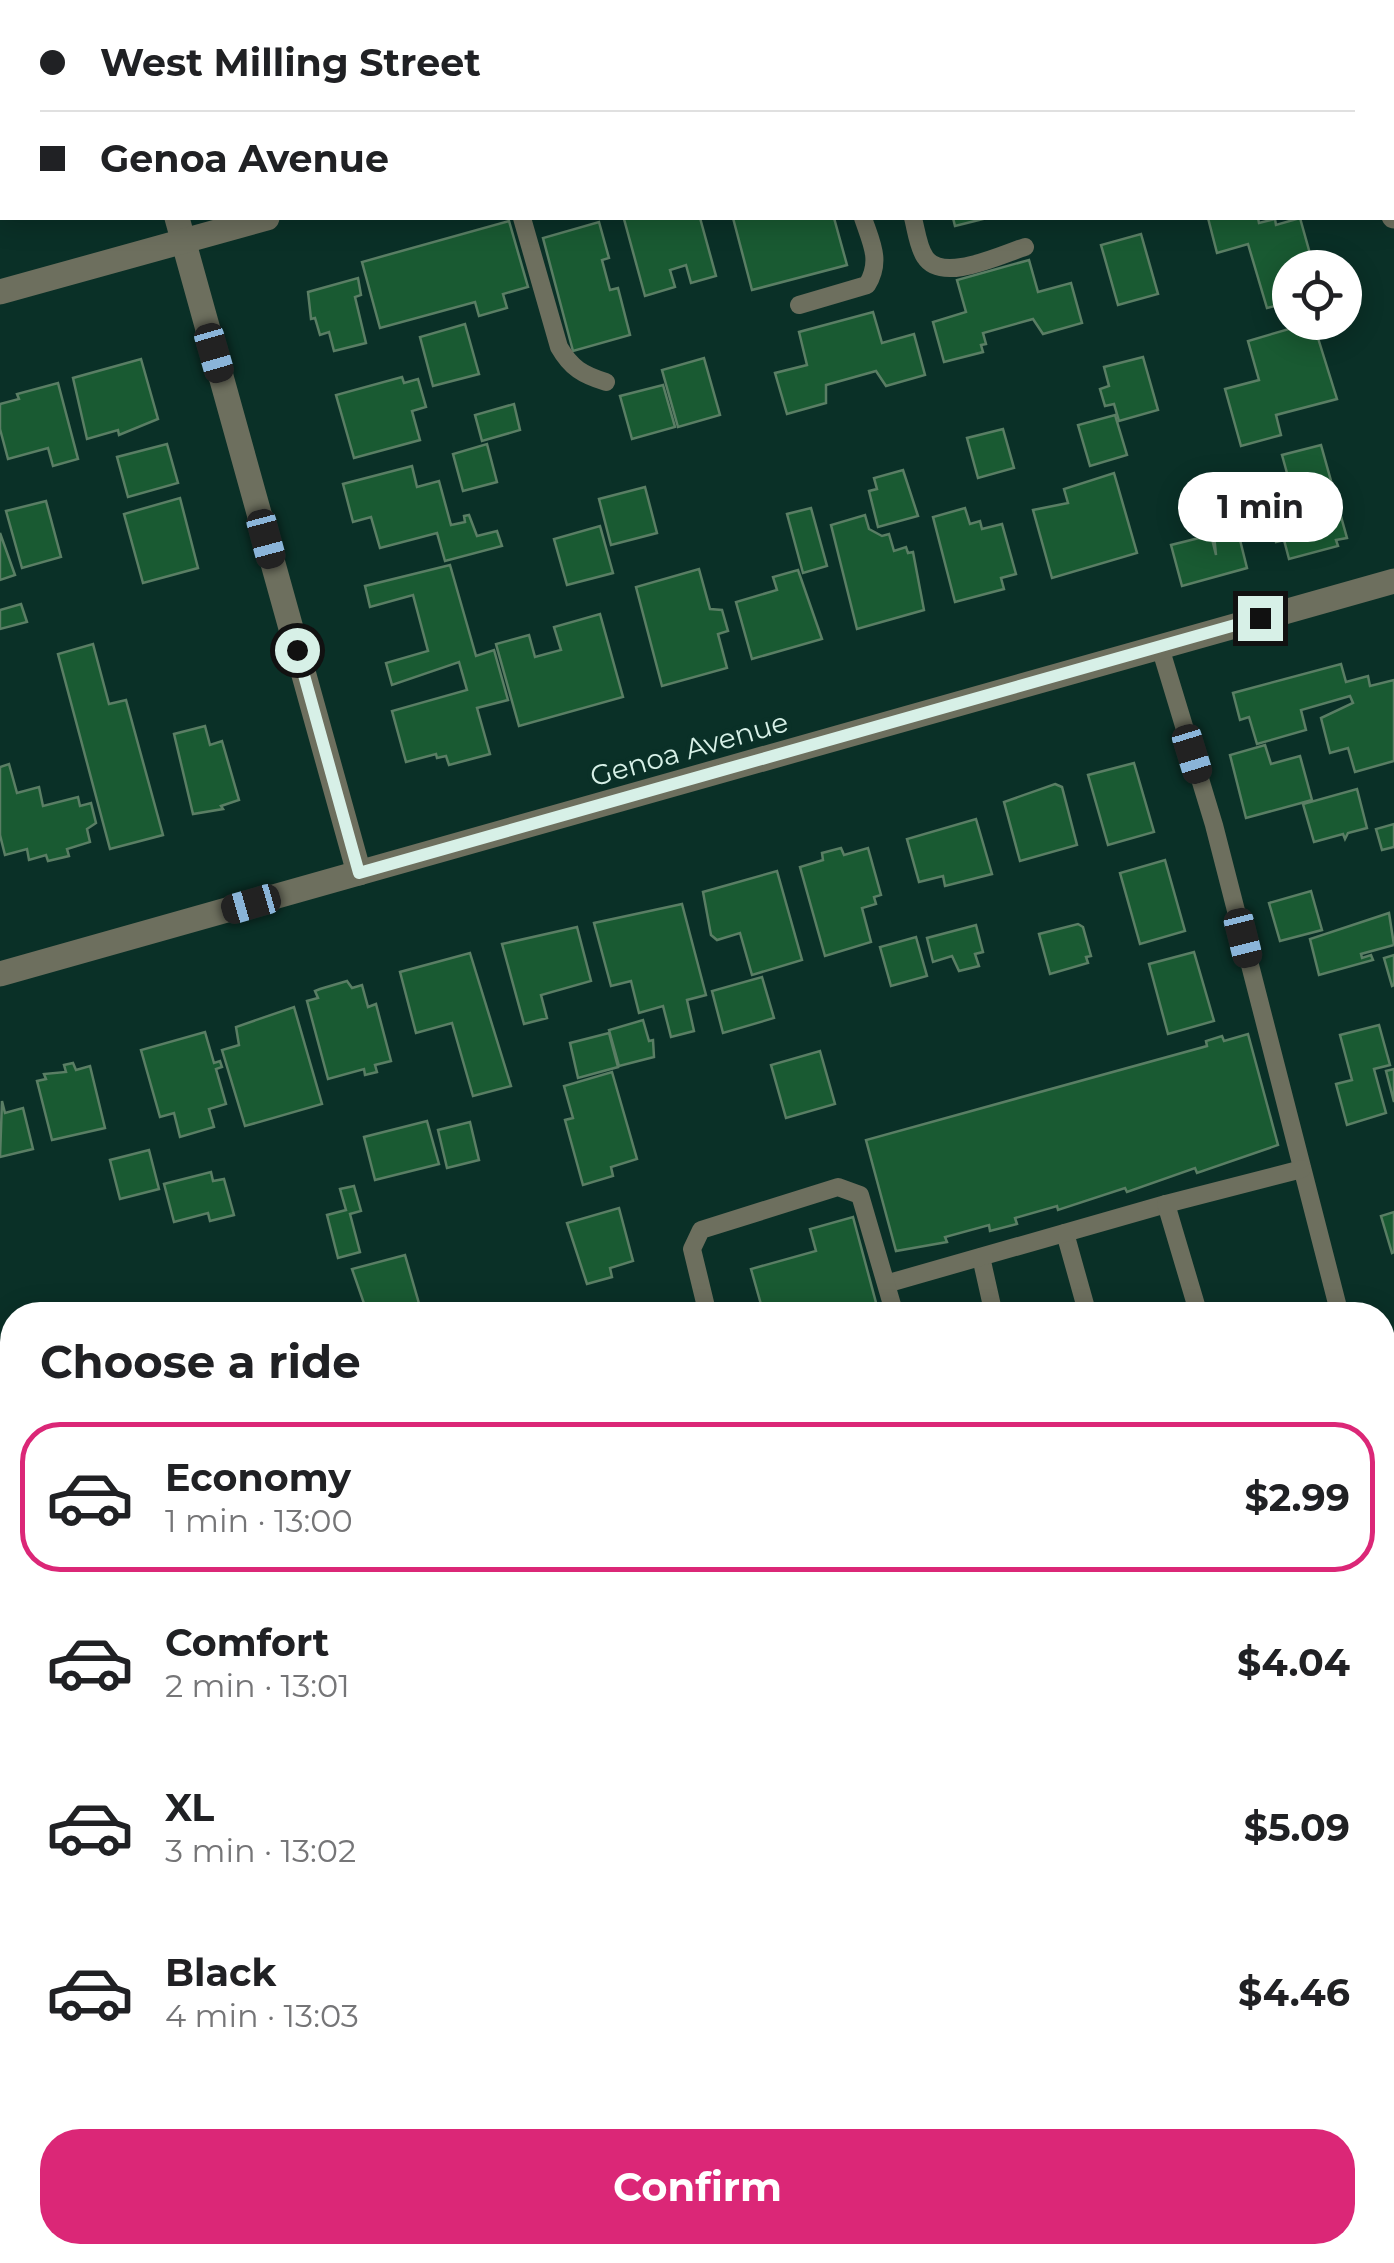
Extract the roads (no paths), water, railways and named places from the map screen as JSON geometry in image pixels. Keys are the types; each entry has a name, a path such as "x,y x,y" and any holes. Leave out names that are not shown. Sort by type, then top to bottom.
{"street":[{"path":"0,292 180,229 252,220"},
{"path":"180,229 359,873"},
{"name":"Genoa Avenue","path":"0,974 1394,581"}],"lane":[{"path":"523,220 559,347 569,364 584,376 606,382"},
{"path":"799,305 867,285 875,272 876,256 864,220"},
{"path":"914,220 925,258 935,266 950,269 1025,247"},
{"path":"1160,647 1214,824 1337,1302"},
{"path":"889,1284 1302,1169"},
{"path":"705,1302 692,1249 701,1230 838,1187 860,1195 892,1302"},
{"path":"1166,1204 1195,1302"},
{"path":"1065,1233 1084,1302"},
{"path":"982,1257 991,1302"}]}
